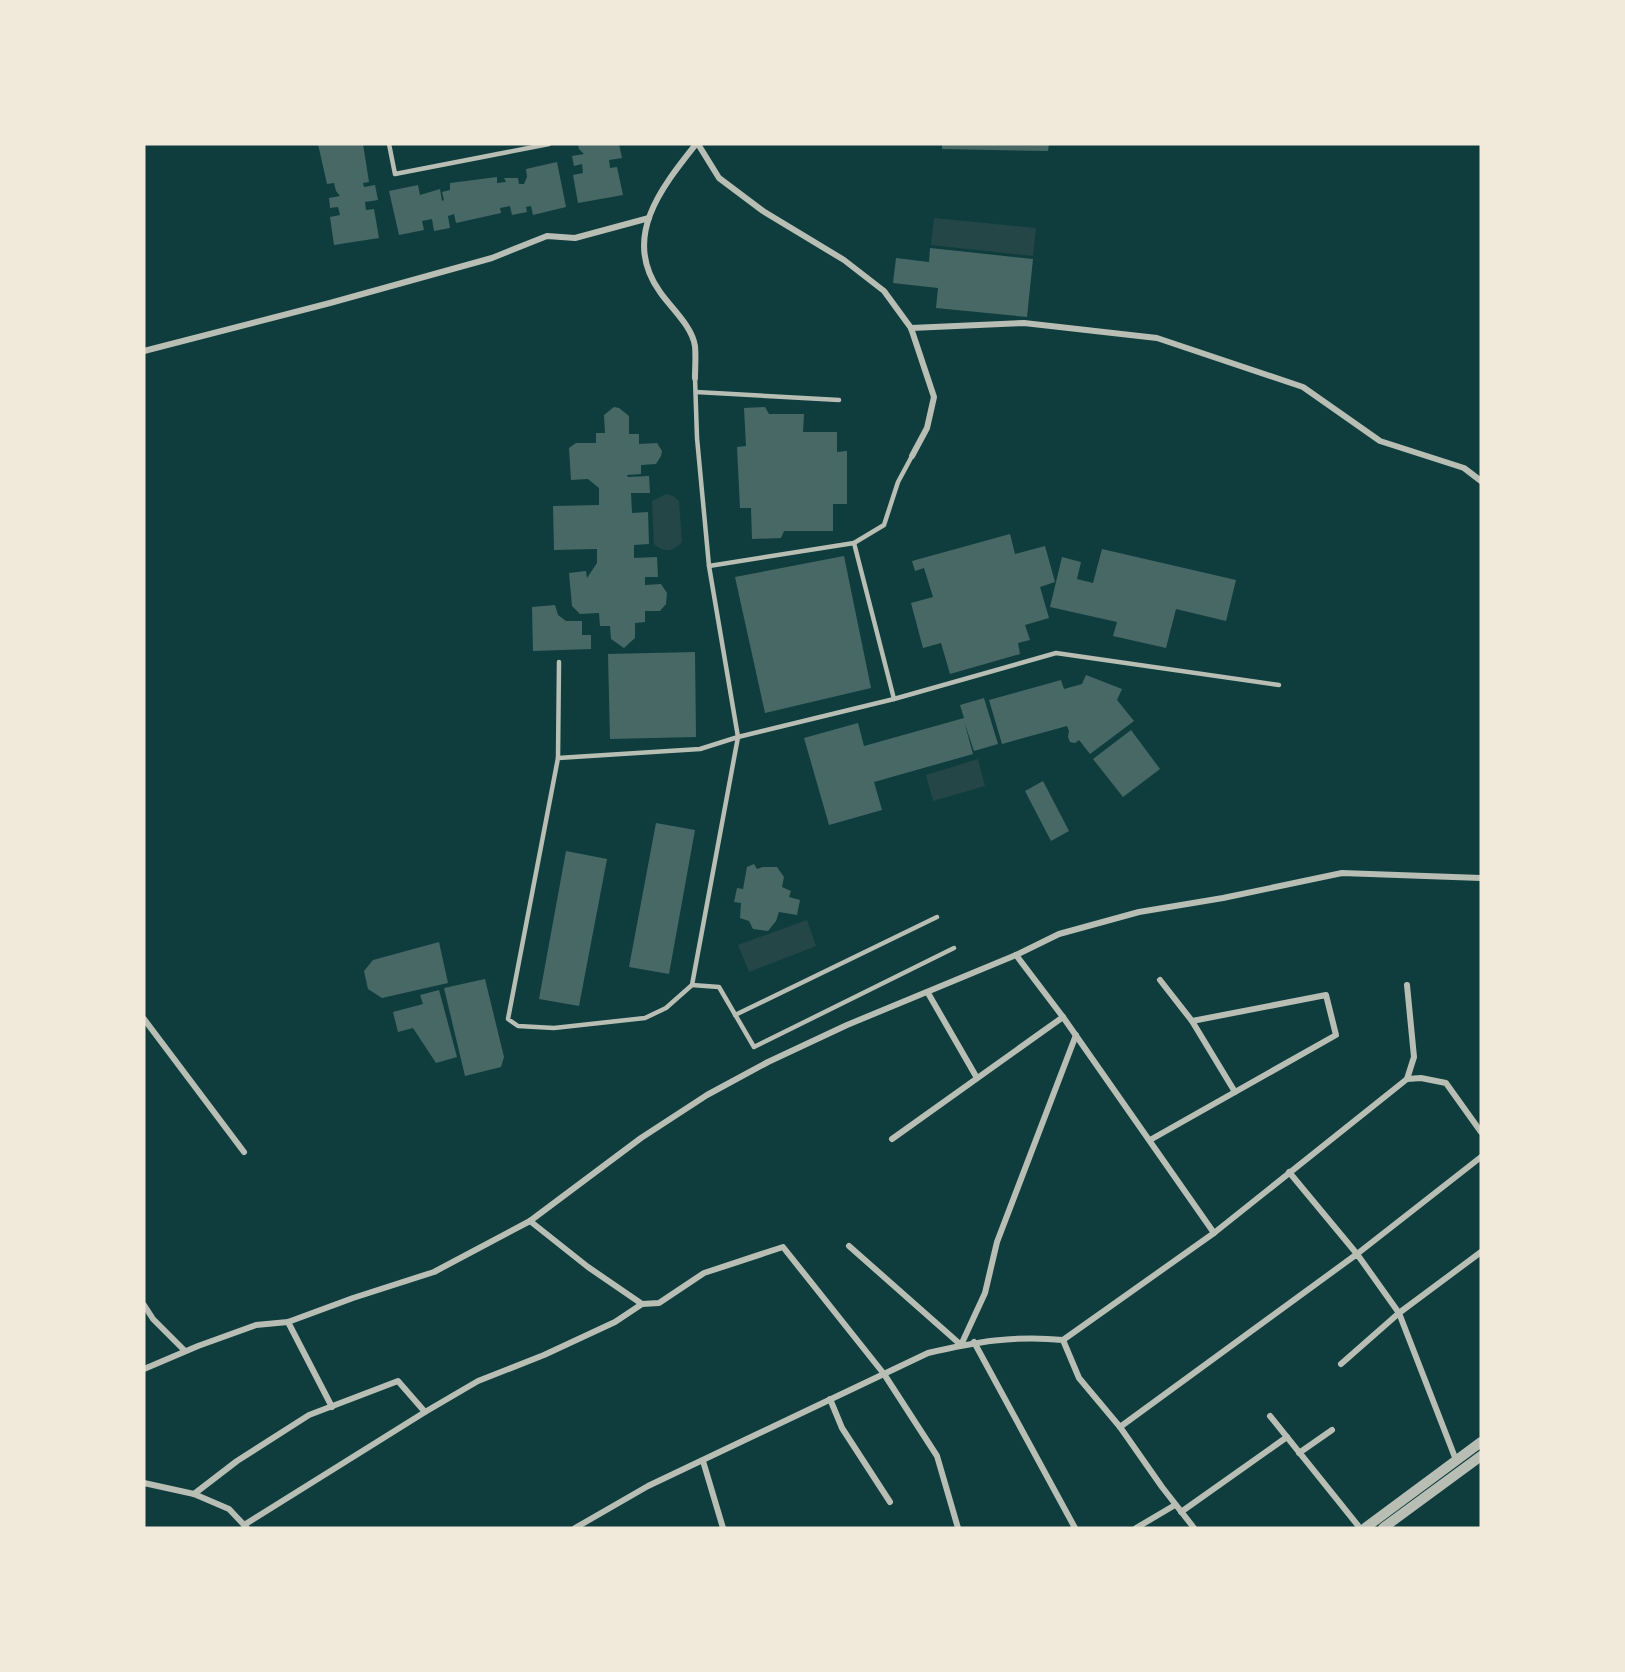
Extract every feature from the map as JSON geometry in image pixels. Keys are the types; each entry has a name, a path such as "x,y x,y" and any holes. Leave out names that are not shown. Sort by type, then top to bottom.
{"street":[{"path":"695,378 694,343 689,331 658,291 645,267 643,243 649,218 672,175 697,144 719,178 763,211 844,260 884,291 911,328 934,397 927,428 912,456"},
{"path":"144,351 480,261 547,236 575,238 649,218"},
{"path":"911,328 1024,323 1157,338 1303,387 1380,441 1464,468 1481,481"},
{"path":"144,1369 256,1325 288,1322 434,1272 530,1221 641,1137 706,1095 778,1057 847,1025 928,993 1059,934 1139,912 1223,898 1342,873 1481,878"},
{"path":"1016,954 1076,1035 1214,1233"},
{"path":"1160,980 1192,1021 1235,1092"},
{"path":"1407,985 1414,1057 1407,1079"},
{"path":"928,993 977,1078"},
{"path":"1150,1140 1336,1035 1326,995 1192,1021"},
{"path":"892,1139 1063,1017"},
{"path":"144,1019 244,1152"},
{"path":"961,1345 985,1293 997,1242 1076,1035"},
{"path":"575,1528 648,1486 928,1353 974,1342 1034,1337 1063,1340 1214,1233 1407,1079 1420,1078 1446,1083 1481,1132"},
{"path":"1120,1426 1357,1254 1481,1158"},
{"path":"1289,1172 1357,1254 1399,1313 1456,1460"},
{"path":"530,1221 588,1267 642,1304"},
{"path":"849,1246 961,1345"},
{"path":"144,1483 194,1494 229,1509 246,1526 478,1380 544,1355 615,1322 642,1304 658,1303 704,1273 783,1247 884,1374 937,1456 958,1528"},
{"path":"1341,1364 1399,1313 1481,1252"},
{"path":"144,1305 153,1319 185,1351"},
{"path":"288,1322 332,1407"},
{"path":"1063,1340 1079,1378 1120,1426 1194,1528"},
{"path":"974,1342 1075,1528"},
{"path":"194,1494 237,1461 309,1415 398,1381 426,1412"},
{"path":"831,1399 843,1428 890,1502"},
{"path":"1270,1416 1360,1528"},
{"path":"1299,1453 1332,1430"},
{"path":"1181,1512 1287,1437"},
{"path":"1365,1528 1481,1442"},
{"path":"1383,1528 1481,1456"},
{"path":"703,1461 723,1528"},
{"path":"1136,1528 1176,1505"}],"lane":[{"path":"389,144 395,174 549,144"},
{"path":"559,662 558,758 508,1019 518,1026 554,1028 645,1018 666,1008 692,984 738,737 709,566 697,438 695,378"},
{"path":"696,392 839,400"},
{"path":"709,566 854,543 884,525 898,482 912,456"},
{"path":"854,543 894,699"},
{"path":"558,758 700,749 738,737 894,699 1056,652 1279,686"},
{"path":"735,1015 937,917"},
{"path":"692,984 719,987 754,1047 954,948"}],"shaded area":[{"path":"934,218 1036,228 1033,256 931,245"},
{"path":"666,494 679,501 682,542 668,550 661,549 654,544 652,501"},
{"path":"978,759 985,786 933,801 926,775"},
{"path":"807,920 816,946 749,972 738,945"}],"building":[{"path":"318,144 363,144 369,182 363,183 364,187 375,185 378,200 365,202 366,210 374,209 379,238 334,245 330,217 340,215 338,207 330,208 329,198 340,196 334,183 327,184"},
{"path":"578,144 619,144 622,158 609,160 610,168 617,167 623,195 578,203 573,175 583,173 582,164 574,166 572,156 584,154"},
{"path":"942,144 1049,144 1048,151 942,149"},
{"path":"557,162 566,207 533,215 531,206 526,207 527,212 512,215 510,206 500,208 501,213 456,223 454,214 448,216 450,228 434,231 432,219 422,221 424,230 399,235 389,191 418,185 420,195 440,189 442,201 444,200 442,192 450,190 450,183 497,177 497,183 506,182 504,178 518,178 519,184 524,184 527,177 526,169"},
{"path":"930,248 1033,259 1027,317 936,308 938,288 893,283 896,258 929,262"},
{"path":"614,407 629,416 629,434 639,434 639,444 657,443 662,451 656,464 641,465 641,474 627,475 628,477 649,476 650,493 631,493 632,513 648,512 649,544 634,545 634,558 657,557 658,577 645,577 645,585 661,584 667,593 666,604 660,611 645,611 645,622 635,623 635,638 624,648 611,639 610,626 600,626 599,613 580,614 572,606 569,573 586,571 587,578 597,563 597,549 554,550 553,506 599,505 599,488 588,479 571,480 569,448 576,443 596,443 596,433 605,433 604,415"},
{"path":"765,407 769,414 804,414 803,432 837,432 837,452 847,451 847,504 833,504 833,531 784,531 781,538 752,539 751,508 740,508 737,447 746,446 744,408"},
{"path":"1010,534 1015,554 1045,546 1055,582 1040,587 1049,618 1025,625 1030,640 1018,643 1020,654 950,674 941,643 923,648 911,603 933,597 924,568 915,571 912,561"},
{"path":"1102,549 1236,580 1226,621 1176,609 1166,648 1113,636 1117,622 1050,607 1062,557 1081,562 1077,579 1093,583"},
{"path":"844,556 871,688 765,713 735,577"},
{"path":"555,605 558,615 566,621 582,621 582,635 591,635 591,649 533,651 532,607"},
{"path":"695,652 696,737 610,739 608,654"},
{"path":"1086,675 1122,689 1117,700 1134,721 1090,754 1079,740 1075,743 1070,742 1067,726 1002,744 989,700 1061,680 1064,689 1082,684"},
{"path":"984,698 998,744 974,751 964,721 973,754 874,782 882,810 829,825 804,738 858,723 864,746 964,718 960,705"},
{"path":"1131,730 1160,769 1123,797 1093,759"},
{"path":"1043,781 1069,831 1051,841 1025,791"},
{"path":"656,823 695,830 669,974 629,967"},
{"path":"566,851 607,859 579,1006 539,999"},
{"path":"754,864 757,869 777,867 784,877 782,887 791,891 789,897 800,900 797,915 779,912 776,921 768,931 753,929 749,921 740,918 741,903 734,902 737,888 743,889 747,867"},
{"path":"439,942 448,983 382,998 368,989 364,971 373,960"},
{"path":"485,979 504,1057 501,1067 465,1076 444,988"},
{"path":"439,990 457,1057 436,1063 413,1028 398,1032 393,1012 423,1004 420,995"}]}
